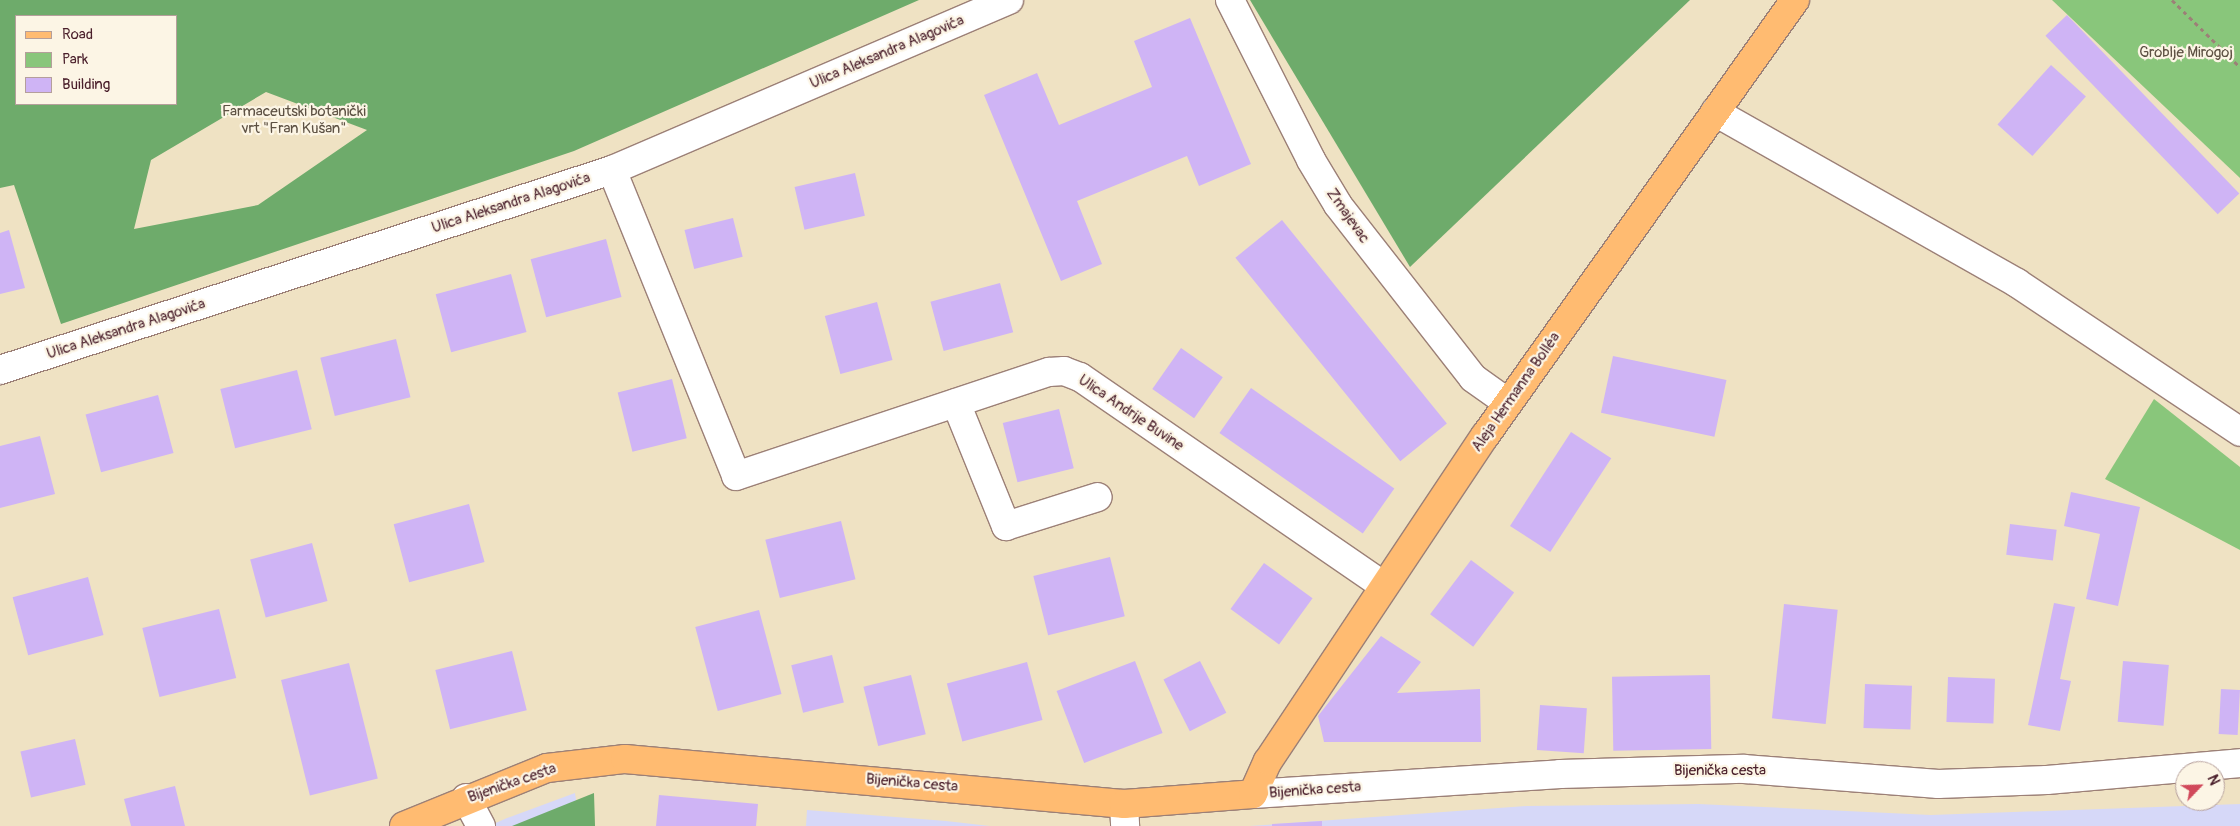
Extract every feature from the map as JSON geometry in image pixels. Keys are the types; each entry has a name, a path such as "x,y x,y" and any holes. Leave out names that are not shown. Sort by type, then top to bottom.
{"main road":[{"name":"Aleja Hermanna Bolléa","path":"1253,794 1268,761 1383,585 1508,403 1795,0"},
{"name":"Bijenička cesta","path":"404,826 466,798 547,768 625,759 1125,815 1253,794"}],"street":[{"name":"Ulica Aleksandra Alagovića","path":"0,370 612,170 1008,0"},
{"name":"Zmajevac","path":"1230,0 1311,160 1338,205 1473,378 1508,403"},
{"path":"1715,112 2017,283 2240,432"},
{"name":"Ulica Andrije Buvine","path":"612,170 736,476 1049,372 1064,371 1080,377 1383,585"},
{"path":"956,403 1006,526 1098,497"},
{"name":"Bijenička cesta","path":"1253,794 1560,774 1744,770 1938,784 2047,780 2240,763"},
{"path":"466,798 481,826"}],"path":[{"path":"2172,0 2240,67"}],"shaded area":[{"path":"575,793 580,826 489,826 507,818"},
{"path":"1698,804 1931,815 2175,806 2175,811 2225,811 2225,805 2240,804 2240,826 1250,826 1527,806"},
{"path":"807,810 946,821 990,826 806,826"}],"green space":[{"name":"Farmaceutski botanički vrt \"Fran Kušan\"","path":"0,0 919,0 574,151 61,324 14,185 0,188","holes":["266,92 367,130 258,205 134,229 151,160"]},
{"path":"1250,0 1690,0 1410,267"},
{"name":"Groblje Mirogoj","path":"2052,0 2240,0 2240,178"},
{"path":"2154,399 2240,467 2240,550 2105,479"},
{"path":"594,793 595,826 512,826"}],"building":[{"path":"2067,15 2239,193 2218,214 2045,36"},
{"path":"1190,18 1251,164 1199,186 1187,156 1077,201 1102,264 1061,281 984,95 1037,73 1059,125 1152,87 1134,41"},
{"path":"2051,65 2086,96 2032,156 1997,124"},
{"path":"855,173 865,216 804,230 795,187"},
{"path":"733,218 743,257 694,269 684,230"},
{"path":"1282,220 1447,424 1400,461 1235,258"},
{"path":"9,230 25,288 0,294 0,233"},
{"path":"606,239 622,297 546,317 531,259"},
{"path":"511,274 527,332 451,352 436,294"},
{"path":"1000,283 1013,332 944,351 930,302"},
{"path":"877,302 893,360 840,374 825,316"},
{"path":"396,339 411,397 335,416 320,358"},
{"path":"1181,348 1223,377 1194,418 1152,389"},
{"path":"1613,356 1726,380 1714,437 1601,413"},
{"path":"297,370 312,429 235,448 220,389"},
{"path":"672,379 687,438 632,452 618,393"},
{"path":"1251,388 1394,488 1363,533 1219,433"},
{"path":"158,395 174,453 101,472 86,414"},
{"path":"1059,409 1074,468 1017,482 1003,423"},
{"path":"1571,432 1611,458 1550,552 1510,526"},
{"path":"40,436 55,494 0,508 0,446"},
{"path":"2071,492 2140,507 2118,606 2086,599 2100,534 2064,526"},
{"path":"469,504 485,562 409,582 394,524"},
{"path":"841,521 856,579 780,598 765,540"},
{"path":"2010,524 2057,530 2053,560 2006,555"},
{"path":"312,543 328,601 266,618 250,560"},
{"path":"1110,557 1125,616 1048,635 1033,576"},
{"path":"1471,560 1514,592 1473,647 1430,614"},
{"path":"1264,563 1313,598 1279,644 1230,609"},
{"path":"88,577 104,635 28,655 13,597"},
{"path":"2054,603 2075,607 2060,679 2071,681 2060,731 2028,725"},
{"path":"1784,604 1838,610 1826,724 1772,718"},
{"path":"219,609 236,678 160,697 142,628"},
{"path":"759,610 782,694 718,711 695,627"},
{"path":"1381,636 1421,662 1397,693 1480,689 1481,742 1324,742 1318,716"},
{"path":"512,651 527,710 450,729 435,670"},
{"path":"832,655 844,703 803,713 791,665"},
{"path":"1135,661 1163,733 1084,763 1057,691"},
{"path":"1200,661 1226,713 1190,731 1163,680"},
{"path":"2123,661 2169,665 2164,726 2118,722"},
{"path":"1027,662 1043,720 962,741 947,683"},
{"path":"349,663 378,778 310,795 281,680"},
{"path":"911,675 926,734 878,746 863,687"},
{"path":"1710,675 1711,749 1613,751 1612,677"},
{"path":"1948,677 1995,679 1993,724 1946,722"},
{"path":"1865,684 1912,686 1910,730 1863,728"},
{"path":"2221,689 2240,690 2238,735 2219,734"},
{"path":"1540,705 1587,708 1584,753 1537,750"},
{"path":"75,739 86,785 31,797 20,752"},
{"path":"175,786 185,826 131,826 124,799"},
{"path":"659,795 758,804 756,826 656,826"},
{"path":"1322,821 1322,826 1272,826 1272,824"}]}
